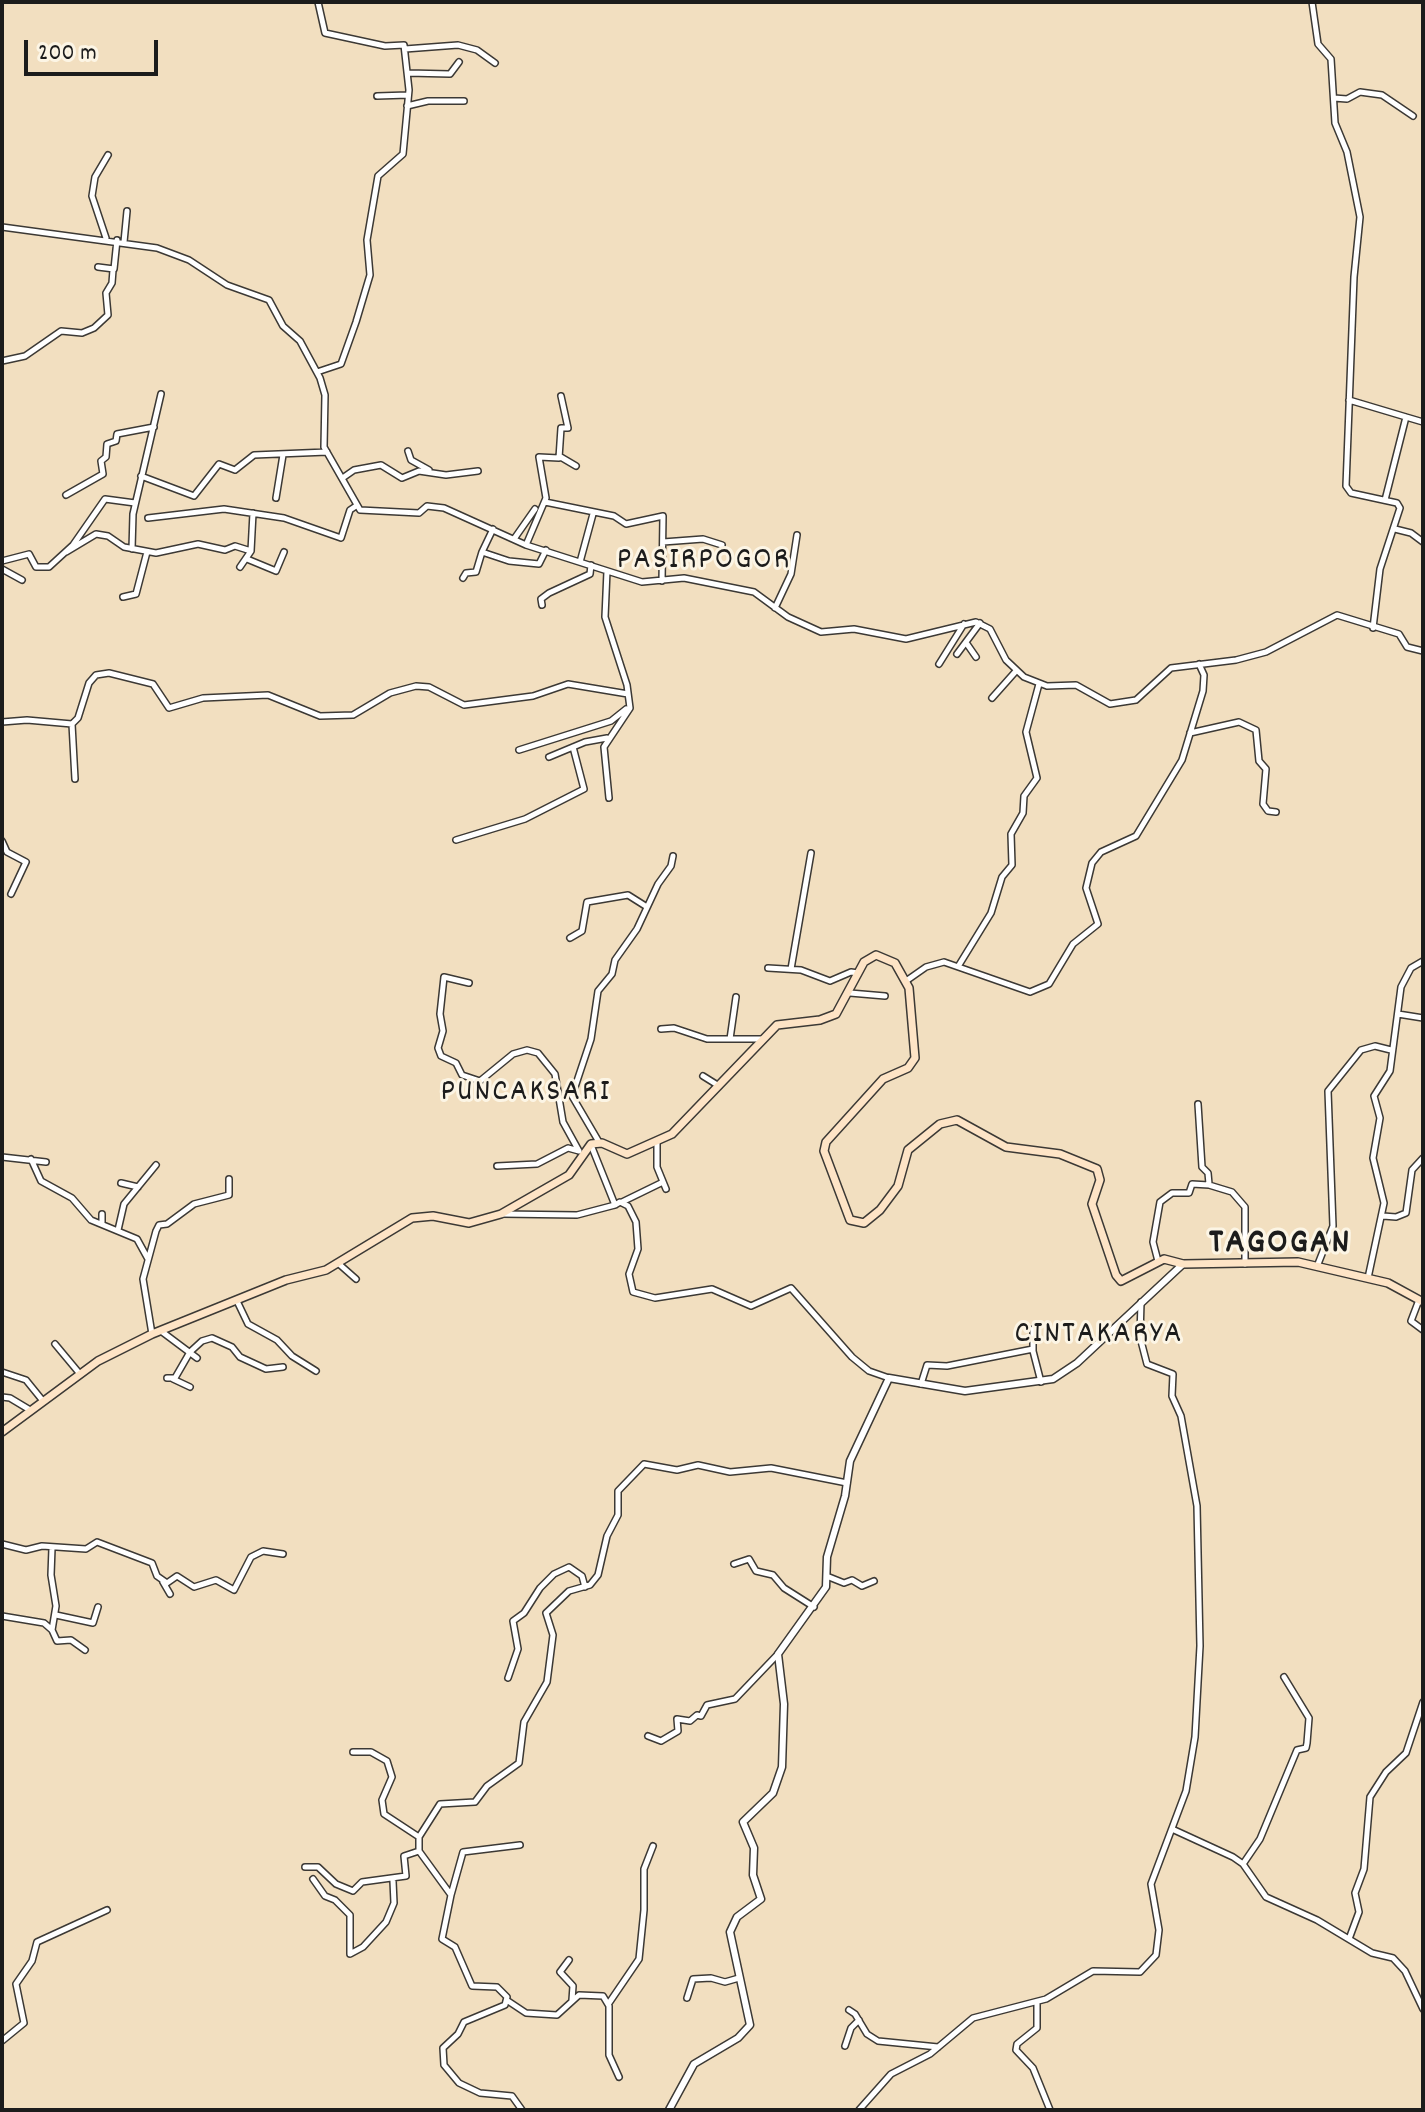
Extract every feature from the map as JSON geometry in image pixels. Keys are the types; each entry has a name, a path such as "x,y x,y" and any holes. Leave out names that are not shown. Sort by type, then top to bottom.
{"main road":[{"path":"2,1432 109,1354 156,1332 339,1264 412,1218 433,1216 469,1223 501,1214 569,1175 581,1152 595,1143 627,1154 657,1141 682,1127 763,1039 781,1024 820,1020 836,1014 867,959 881,955 895,963 911,995 914,1062 883,1079 824,1147 847,1217 860,1223 876,1214 896,1191 908,1150 940,1124 957,1120 1006,1147 1060,1154 1092,1166 1100,1180 1092,1204 1117,1279 1126,1281 1158,1261 1170,1259 1183,1264 1287,1261 1318,1264 1394,1285 1421,1301"}],"street":[{"path":"317,372 343,362 370,275 368,232 378,176 403,154 408,95 405,49 401,44 385,46 325,33 318,2"},
{"path":"1312,2 1318,44 1331,59 1335,123 1347,152 1360,217 1347,491 1397,503 1400,508 1380,569 1373,628"},
{"path":"405,49 420,45 458,45 477,50 495,63"},
{"path":"408,73 450,74 459,62"},
{"path":"1334,98 1347,99 1360,92 1382,95 1413,116"},
{"path":"377,96 408,95"},
{"path":"407,106 428,101 464,101"},
{"path":"106,238 92,203 92,187 108,155"},
{"path":"124,242 127,211"},
{"path":"2,227 106,238 166,251 198,265 227,285 269,300 279,320 300,341 317,372 325,395 327,452 344,477 360,510 419,513 427,506 435,507 526,545 642,582 684,578 759,594 775,608 821,632 854,629 902,639 965,623 980,623 993,632 1005,658 1016,671 1039,684 1072,684 1103,703 1121,705 1141,696 1166,670 1266,652 1337,615 1399,634 1407,647 1418,649"},
{"path":"2,361 25,356 61,331 82,333 94,328 108,315 106,293 111,288 117,240"},
{"path":"98,267 113,270"},
{"path":"132,549 135,503 161,394"},
{"path":"559,456 561,428 568,428 561,396"},
{"path":"1349,400 1423,422"},
{"path":"1385,500 1406,417"},
{"path":"66,495 103,473 101,461 106,457 107,444 116,441 117,434 155,426"},
{"path":"408,451 411,460 429,471 446,475 478,471"},
{"path":"141,476 194,496 219,464 235,470 252,456 327,452"},
{"path":"276,498 283,455"},
{"path":"526,545 545,502 539,458 559,456 576,466"},
{"path":"344,477 354,470 381,465 399,478 429,471"},
{"path":"66,552 105,499 135,503"},
{"path":"545,502 614,516 626,524 663,516 662,581"},
{"path":"148,518 214,509 253,513 305,523 339,539 350,510 356,506"},
{"path":"514,539 535,509"},
{"path":"240,567 251,551 253,513"},
{"path":"580,562 593,514"},
{"path":"463,578 466,573 476,572 493,529"},
{"path":"1395,529 1411,533 1423,542"},
{"path":"2,561 29,554 34,566 49,567 66,552 96,534 147,552 171,552 195,544 225,550 235,546 251,551"},
{"path":"775,608 791,574 797,535"},
{"path":"663,542 703,539 722,545"},
{"path":"482,552 509,561 539,564 546,550"},
{"path":"123,597 136,594 147,552"},
{"path":"247,559 276,571 284,552"},
{"path":"542,605 541,599 549,593 590,574 591,565"},
{"path":"2,569 22,580"},
{"path":"607,571 605,617 629,697 627,715 607,738 604,747 609,798"},
{"path":"939,664 965,623"},
{"path":"957,654 980,623"},
{"path":"967,644 976,657"},
{"path":"906,981 926,967 944,962 1030,992 1049,984 1073,944 1098,924 1086,888 1092,863 1101,852 1139,832 1182,760 1204,684 1199,664"},
{"path":"992,698 1016,671"},
{"path":"75,779 72,724 78,718 86,688 101,674 151,683 169,708 203,698 268,695 320,716 353,715 390,693 410,686 429,687 464,705 533,696 568,684 629,697"},
{"path":"959,965 991,913 1002,877 1012,865 1011,834 1023,813 1024,796 1037,778 1026,732 1039,684"},
{"path":"519,750 611,721 624,712 629,697"},
{"path":"2,722 27,720 72,724"},
{"path":"1190,733 1237,722 1256,730 1259,759 1266,769 1263,804 1268,811 1276,812"},
{"path":"549,757 607,738"},
{"path":"456,840 525,819 584,789 573,747"},
{"path":"2,841 7,852 26,862 11,894"},
{"path":"791,969 811,853"},
{"path":"673,856 671,866 615,960 612,974 598,991 591,1039 573,1093 574,1101 590,1122 618,1204 630,1209 637,1229 637,1254 629,1274 635,1293 655,1298 712,1289 751,1306 791,1288 852,1357 875,1374 975,1391 1042,1383 1077,1363 1183,1264"},
{"path":"570,938 582,931 587,902 628,895 647,907"},
{"path":"1368,1278 1383,1216 1382,1190 1373,1158 1380,1118 1374,1096 1390,1071 1401,987 1411,968 1423,961"},
{"path":"768,968 791,969 830,981 851,972 858,973"},
{"path":"469,983 444,977 440,1014 443,1034 438,1048 441,1056 456,1063 462,1075 480,1081 513,1054 527,1050 538,1053 555,1074 563,1122 581,1152"},
{"path":"850,993 885,996"},
{"path":"730,1039 736,997"},
{"path":"1398,1014 1423,1018"},
{"path":"661,1029 674,1028 707,1039 763,1039"},
{"path":"1318,1264 1332,1233 1328,1091 1361,1050 1375,1046 1391,1050"},
{"path":"703,1076 719,1086"},
{"path":"1198,1104 1201,1157 1209,1185"},
{"path":"657,1141 656,1164 666,1189"},
{"path":"497,1166 537,1164 568,1148 581,1152"},
{"path":"2,1157 46,1162"},
{"path":"1383,1216 1406,1213 1412,1170 1423,1158"},
{"path":"31,1159 41,1181 63,1191 81,1206 88,1218 140,1241 148,1260"},
{"path":"118,1230 124,1204 156,1165"},
{"path":"197,1358 156,1332 143,1284 159,1225 167,1224 194,1204 229,1195 229,1179"},
{"path":"501,1214 577,1215 618,1204 663,1182"},
{"path":"121,1183 138,1187"},
{"path":"1158,1261 1153,1242 1160,1202 1172,1193 1188,1194 1192,1184 1232,1192 1245,1207 1245,1264"},
{"path":"102,1214 102,1224"},
{"path":"339,1264 356,1279"},
{"path":"237,1301 248,1324 277,1340 292,1356 316,1371"},
{"path":"859,2110 891,2074 939,2047 973,2018 1046,1999 1093,1971 1140,1972 1154,1960 1159,1930 1151,1884 1191,1770 1200,1646 1197,1506 1179,1409 1172,1396 1173,1374 1147,1364 1140,1337 1140,1301"},
{"path":"1421,1301 1411,1321 1423,1330"},
{"path":"1033,1329 1033,1349 1042,1383"},
{"path":"190,1387 170,1378 190,1352 202,1341 212,1338 232,1347 240,1357 266,1369 283,1367"},
{"path":"55,1344 80,1374"},
{"path":"921,1384 928,1365 947,1366 1033,1349"},
{"path":"2,1372 26,1380 43,1401"},
{"path":"648,1736 661,1741 678,1731 678,1718 689,1721 697,1715 701,1716 707,1705 735,1699 778,1654 815,1607 829,1577 829,1545 853,1455 889,1378"},
{"path":"2,1397 30,1410"},
{"path":"451,1895 419,1851 419,1837 440,1804 475,1802 487,1786 519,1763 524,1722 547,1682 553,1635 546,1613 569,1591 592,1583 600,1570 607,1536 618,1515 618,1491 646,1462 677,1470 698,1465 730,1472 771,1468 847,1483"},
{"path":"2,1544 26,1550 86,1549 94,1542 102,1543 152,1563 170,1594"},
{"path":"52,1548 56,1615 52,1630"},
{"path":"163,1581 169,1583 177,1576 198,1587 216,1580 234,1590 251,1557 263,1551 283,1554"},
{"path":"734,1564 749,1559 756,1571 773,1575 784,1588 815,1607"},
{"path":"508,1678 518,1651 513,1621 524,1613 542,1586 554,1574 569,1567 582,1576 585,1587"},
{"path":"829,1577 844,1583 852,1580 862,1586 874,1581"},
{"path":"56,1615 93,1623 98,1607"},
{"path":"2,1616 44,1623 57,1641 71,1640 85,1650"},
{"path":"669,2110 694,2064 749,2028 751,2019 739,1978 740,1969 731,1929 737,1917 761,1899 753,1875 754,1848 743,1822 773,1793 782,1767 784,1704 778,1654"},
{"path":"1243,1864 1260,1839 1297,1750 1306,1748 1309,1718 1284,1677"},
{"path":"1349,1939 1359,1912 1355,1893 1364,1869 1370,1797 1386,1772 1406,1753 1423,1702"},
{"path":"353,1752 371,1752 387,1761 392,1777 382,1800 384,1814 419,1837"},
{"path":"1172,1829 1243,1864 1266,1897 1317,1920 1372,1953 1393,1958 1405,1971 1423,2009"},
{"path":"520,1845 463,1852 442,1939 455,1947 462,1958 470,1984 497,1987 507,2000 526,2013 542,2011 555,2015 579,1995 593,1993 603,1996 608,2003 609,2055 619,2077"},
{"path":"608,2003 639,1959 644,1869 653,1846"},
{"path":"305,1867 318,1867 336,1884 353,1891 362,1882 384,1878 393,1881 407,1876 404,1855 419,1851"},
{"path":"313,1879 326,1897 335,1900 350,1915 350,1954 363,1947 387,1921 394,1903 393,1881"},
{"path":"2,2041 24,2023 16,1984 32,1961 37,1942 107,1910"},
{"path":"569,1960 560,1974 573,1986 572,2001"},
{"path":"687,1998 693,1979 725,1982 739,1978"},
{"path":"507,2000 505,2005 464,2022 458,2034 444,2045 442,2061 459,2083 480,2093 512,2096 522,2110"},
{"path":"1037,2002 1037,2028 1017,2044 1016,2050 1033,2068 1050,2110"},
{"path":"849,2010 867,2034 878,2041 939,2047"},
{"path":"845,2046 851,2028 859,2020"}],"district":[{"name":"PASIRPOGOR","path":"704,563"},
{"name":"PUNCAKSARI","path":"526,1095"},
{"name":"TAGOGAN","path":"1280,1246"},
{"name":"CINTAKARYA","path":"1099,1337"}]}
